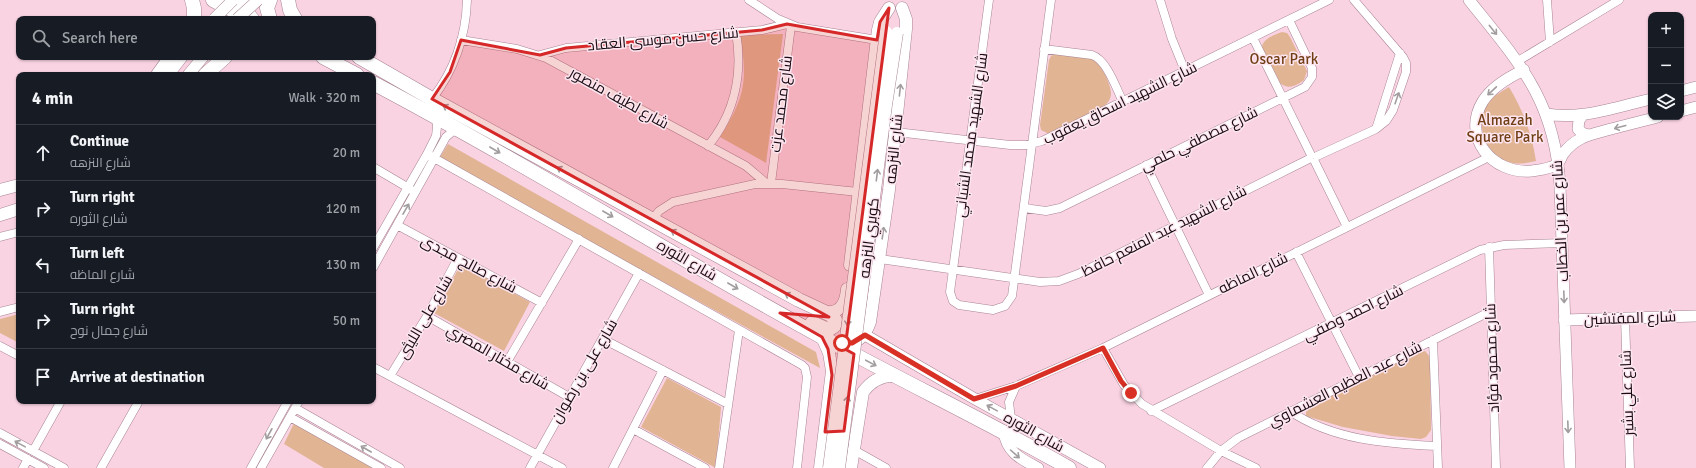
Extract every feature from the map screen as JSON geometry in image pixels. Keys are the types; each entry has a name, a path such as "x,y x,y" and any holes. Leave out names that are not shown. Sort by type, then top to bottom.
{"highway":[{"path":"192,0 194,16"},
{"path":"242,0 248,16"},
{"path":"269,16 267,8 270,0"},
{"path":"288,0 290,10 293,16"},
{"path":"217,1 244,16"},
{"path":"160,72 169,60"},
{"path":"205,72 210,60"},
{"path":"208,72 222,60"},
{"path":"329,60 352,72"},
{"name":"شارع الثوره","path":"364,60 432,100 798,300 825,312"},
{"name":"شارع الثوره","path":"376,85 461,130 828,340 895,376 1004,431 1069,468"},
{"path":"780,313 793,314 829,330 834,326 835,320 825,312"}],"main road":[{"name":"شارع النزهه","path":"825,312 837,311 845,303 877,40 880,22 889,4"},
{"name":"كوبري النزهه","path":"829,468 889,4"},
{"name":"شارع النزهه","path":"865,335 870,322 896,132 906,28 903,4"},
{"name":"كوبري النزهه","path":"839,468 886,106 903,4"},
{"path":"0,190 16,186"},
{"path":"0,215 16,210"},
{"path":"850,260 856,268 863,271 871,271 879,262"},
{"path":"820,468 832,371 828,340 852,343 865,335"},
{"path":"851,468 862,397 866,388 877,379 886,376 895,376"},
{"path":"825,432 834,430 844,431 856,438"}],"street":[{"path":"217,16 233,0"},
{"path":"240,16 258,0"},
{"path":"432,100 450,72 461,40 465,22 467,0"},
{"path":"749,0 789,25 808,30 877,40"},
{"name":"شارع الشهيد محمد الشباني","path":"953,270 990,0"},
{"path":"953,270 950,295 953,301 962,306 993,310 1006,306 1012,296 1051,0"},
{"path":"1160,0 1172,39 1185,71"},
{"name":"شارع الشهيد اسحاق يعقوب","path":"896,132 1016,145 1032,144 1051,138 1329,0"},
{"name":"شارع الشهيد عبد المنعم حافظ","path":"879,262 1046,282 1066,279 1313,158 1376,129 1386,121 1393,110 1406,72 1406,63 1400,52 1354,0"},
{"name":"شارع عمر بن الخطاب","path":"1469,0 1524,70 1539,96 1553,134 1558,164 1570,468"},
{"path":"1547,0 1550,42"},
{"path":"1518,61 1619,0"},
{"name":"شارع مصطفي حلمي","path":"1024,208 1042,211 1057,209 1305,87 1312,74 1311,64 1289,20"},
{"name":"شارع حسن موسى العقاد","path":"540,55 566,48 766,29 789,25"},
{"name":"شارع محمد عزت","path":"768,183 789,25"},
{"path":"708,146 725,120 734,97 739,65 736,32"},
{"path":"1253,38 1347,227"},
{"name":"شارع لطيف منصور","path":"461,40 517,49 540,55 750,169 768,183"},
{"path":"1044,49 1092,55 1097,57 1103,62 1123,102"},
{"path":"1376,129 1400,52"},
{"path":"170,72 180,60"},
{"path":"190,72 200,60"},
{"path":"1524,70 1499,85 1486,97 1480,106 1477,116 1477,133 1482,148 1489,157 1503,167 1516,171 1538,170 1558,164 1568,148 1577,141 1588,136 1648,120"},
{"path":"1684,90 1696,87"},
{"path":"1546,114 1568,116 1583,115 1648,99"},
{"path":"1684,110 1696,107"},
{"path":"1583,115 1579,120 1578,129 1588,136"},
{"path":"376,243 427,154 437,131 436,116"},
{"path":"376,262 435,159 446,136 452,132 461,130"},
{"path":"427,154 798,362 805,368 807,383 797,468"},
{"name":"شارع الماظه","path":"974,399 1016,386 1103,348 1489,157"},
{"path":"1146,166 1209,295"},
{"path":"376,169 416,192"},
{"path":"652,220 659,211 673,202 745,186 768,183 858,192"},
{"name":"شارع صالح مجدى","path":"397,226 542,303"},
{"path":"0,237 16,233"},
{"path":"507,362 579,240"},
{"name":"شارع احمد وصفي","path":"1151,411 1489,247 1504,244 1562,243"},
{"name":"شارع محمود فؤاد","path":"1489,247 1496,468"},
{"path":"376,250 381,253"},
{"path":"1296,252 1359,377"},
{"name":"شارع على الليثى","path":"390,376 427,316 458,258"},
{"name":"شارع على بن رضوان","path":"530,468 639,273"},
{"path":"0,312 16,308"},
{"name":"شارع عبد العظيم العشماوي","path":"1207,468 1221,450 1238,438 1491,311"},
{"name":"شارع مختار المصري","path":"427,316 569,397"},
{"name":"شارع المفتشين","path":"1564,320 1696,316"},
{"name":"شارع علي بشير","path":"1625,318 1630,468"},
{"path":"719,468 739,330"},
{"name":"شارع الثوره","path":"865,335 974,399 1100,468"},
{"path":"603,339 728,404"},
{"path":"1433,340 1438,468"},
{"path":"0,346 16,354"},
{"path":"1103,348 1127,389 1138,401 1151,411 1256,468"},
{"path":"376,369 562,468"},
{"path":"613,468 663,370"},
{"path":"1011,419 1010,402 1016,386"},
{"path":"33,451 59,404"},
{"path":"101,468 137,404"},
{"path":"251,468 286,404"},
{"path":"261,468 297,405 400,468"},
{"path":"1290,411 1313,425 1338,433 1391,442 1437,446"},
{"path":"290,417 381,468"},
{"path":"632,429 705,468"},
{"name":"شارع الثوره","path":"1004,431 1007,444 1012,452 1019,458 1038,468"},
{"path":"0,433 64,468"},
{"path":"0,444 44,468"},
{"path":"854,450 886,468"},
{"path":"24,468 28,459"}],"highlighted area":[{"path":"889,8 845,349 854,354 844,431 825,432 832,375 828,349 822,337 780,313 829,317 432,99 450,72 461,40 540,55 566,48 762,30 787,24 877,40 880,22"}],"green space":[{"name":"Oscar Park","path":"1282,32 1287,33 1290,37 1307,71 1304,80 1289,87 1280,83 1262,48 1266,40"},
{"path":"783,34 766,163 720,137 735,111 742,88 744,65 740,35"},
{"path":"1055,54 1083,57 1095,61 1102,69 1111,89 1111,95 1109,101 1104,106 1049,134 1041,130 1040,125 1049,60 1051,56"},
{"name":"Almazah Square Park","path":"1509,87 1519,104 1526,122 1536,161 1522,163 1509,162 1500,158 1487,144 1482,126 1486,107 1493,97"},
{"path":"448,144 816,352 820,368 439,159"},
{"path":"461,264 530,302 504,351 434,313"},
{"path":"16,315 16,341 0,333 0,319"},
{"path":"1425,351 1430,357 1431,430 1426,437 1421,439 1392,436 1343,427 1306,416 1306,412 1310,406 1420,352"},
{"path":"667,378 721,407 716,468 641,427"},
{"path":"294,423 374,468 324,468 284,444"}],"route":[{"path":"842,343 852,343 865,335 974,399 1016,386 1103,348 1121,381 1131,393"}]}
